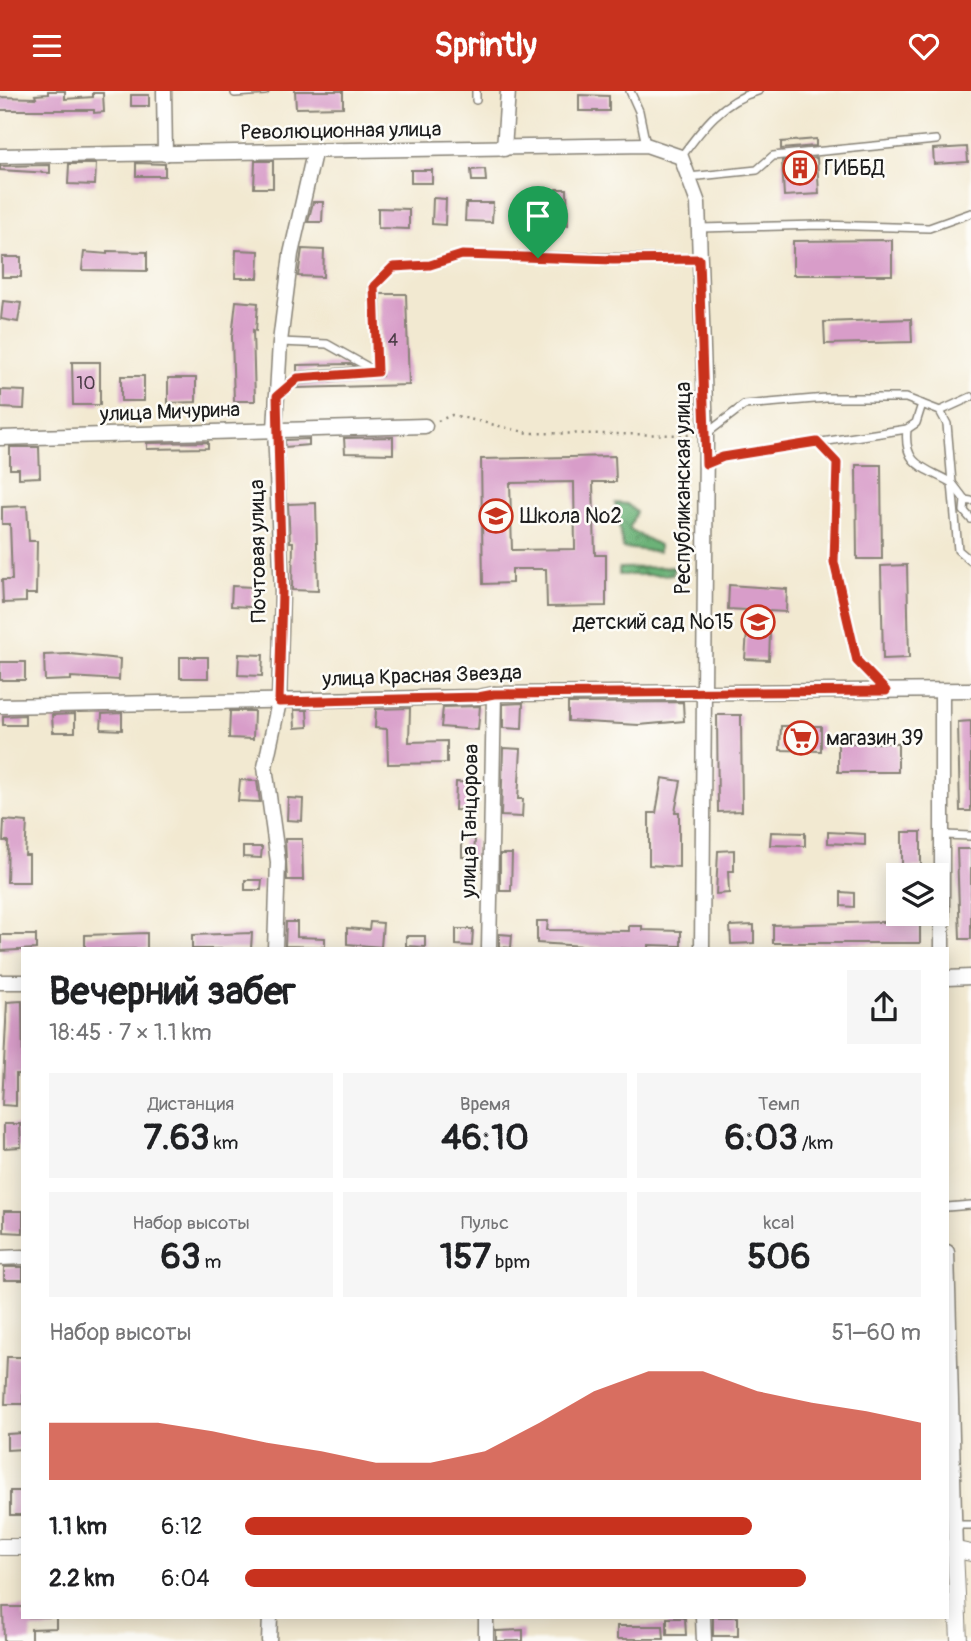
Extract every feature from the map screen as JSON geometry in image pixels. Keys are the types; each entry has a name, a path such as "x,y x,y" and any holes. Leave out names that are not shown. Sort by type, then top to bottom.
{"street":[{"path":"164,91 165,154"},
{"path":"504,149 508,91"},
{"name":"Революционная улица","path":"0,156 314,153 646,145 681,157"},
{"name":"Почтовая улица","path":"275,947 278,862 265,767 279,702 282,592 275,429 280,342 291,254 314,153"},
{"name":"Республиканская улица","path":"681,157 698,203 706,435 702,947"},
{"name":"улица Мичурина","path":"0,438 425,426"},
{"name":"улица Красная Звезда","path":"0,706 279,702 478,697 494,694 971,690"},
{"path":"942,691 942,947"},
{"name":"улица Танцорова","path":"489,947 494,694"},
{"path":"949,978 971,977"},
{"path":"0,982 21,982"},
{"path":"0,1258 21,1257"},
{"path":"949,1330 959,1641"},
{"path":"0,1547 21,1547"},
{"path":"269,1641 270,1619"},
{"path":"486,1619 486,1641"},
{"path":"703,1619 704,1641"}],"lane":[{"path":"235,93 265,91"},
{"path":"631,91 639,111 646,145"},
{"path":"681,157 705,125 737,97 758,91"},
{"path":"690,177 757,170 773,156 936,141"},
{"path":"699,228 819,225 929,228 971,213"},
{"path":"377,372 374,286 393,267 430,265 462,255 613,260 699,259"},
{"path":"280,342 327,344 377,372"},
{"path":"277,396 298,378 377,372"},
{"path":"940,411 971,397"},
{"path":"706,435 744,405 827,398 906,398 940,411 947,424 958,550 971,562"},
{"path":"706,464 723,457 907,429 916,423 922,404"},
{"path":"907,429 905,447 911,459 952,483 968,501 964,511 971,519"},
{"path":"817,442 837,463 834,562 857,661 886,691"},
{"path":"944,835 971,836"},
{"path":"949,1207 971,1205"},
{"path":"954,1525 971,1525"}],"path":[{"path":"425,426 452,415 529,433 706,435"}],"green space":[{"path":"615,503 627,504 636,512 629,529 659,545 659,552 623,548"},
{"path":"674,567 673,575 619,575 619,568"}],"building":[{"path":"48,91 65,91 65,99 93,97 93,93 103,93 104,112 0,110 0,97 36,98 35,95 48,94"},
{"path":"295,91 343,91 343,107 296,108"},
{"path":"131,95 149,95 149,106 131,106"},
{"path":"579,95 609,96 609,111 579,111"},
{"path":"816,139 816,146 781,149 781,142"},
{"path":"967,147 968,162 934,164 933,149"},
{"name":"ГИББД","path":"817,158 819,194 784,196 782,161"},
{"path":"255,161 273,161 273,188 254,188"},
{"path":"136,163 165,164 165,176 136,176"},
{"path":"69,164 96,164 95,185 68,184"},
{"path":"50,165 50,173 0,170 0,166"},
{"path":"485,169 486,181 472,181 471,170"},
{"path":"411,170 432,170 432,183 411,183"},
{"path":"556,189 567,189 568,225 556,225"},
{"path":"433,198 446,199 445,225 432,224"},
{"path":"313,202 323,202 322,222 308,222"},
{"path":"466,203 493,203 492,222 465,221"},
{"path":"378,208 409,209 409,229 378,228"},
{"path":"892,240 892,275 793,275 793,241"},
{"path":"302,249 324,250 323,277 298,276"},
{"path":"236,250 259,251 258,278 235,278"},
{"path":"107,251 147,252 147,271 82,270 84,252 107,254"},
{"path":"2,257 21,257 21,277 2,277"},
{"path":"380,294 406,294 409,385 297,388 300,384 382,376"},
{"path":"3,301 21,303 18,322 1,319"},
{"path":"236,301 258,303 256,331 253,330 255,401 234,401 232,337"},
{"path":"911,319 912,342 825,344 824,322"},
{"path":"72,362 100,362 100,405 73,405"},
{"path":"351,364 356,367 297,372 297,365"},
{"path":"121,376 144,376 144,401 121,401"},
{"path":"168,378 196,378 196,402 168,403"},
{"path":"1,390 25,391 24,409 1,408"},
{"path":"393,437 393,454 345,453 344,438"},
{"path":"309,439 309,445 285,447 285,440"},
{"path":"208,442 208,448 147,449 147,443"},
{"path":"10,447 39,447 40,477 19,478 19,469 10,469"},
{"name":"Школа №2","path":"615,456 616,482 593,482 595,555 606,555 606,606 547,607 546,569 512,569 512,583 483,584 481,459","holes":["574,482 575,549 512,550 510,483"]},
{"path":"856,465 881,465 882,559 857,559"},
{"path":"316,503 318,591 292,590 293,542 290,542 288,504"},
{"path":"27,506 29,541 37,541 36,594 26,594 26,602 3,603 2,580 12,580 10,524 2,524 2,507"},
{"path":"907,565 909,658 883,659 881,566"},
{"name":"детский сад №15","path":"729,585 787,589 786,612 728,609"},
{"path":"232,586 253,587 252,607 231,606"},
{"path":"747,632 770,634 769,660 745,659"},
{"path":"70,654 120,659 119,680 71,677 71,680 45,681 44,655"},
{"path":"239,654 263,655 262,676 238,675"},
{"path":"180,657 208,657 208,678 180,678"},
{"path":"0,662 25,662 25,680 0,680"},
{"path":"683,702 684,721 639,725 568,721 568,703"},
{"path":"523,703 522,729 503,728 503,704"},
{"path":"480,706 478,730 441,727 443,707"},
{"path":"410,708 409,742 447,741 447,763 388,764 387,729 375,728 376,709"},
{"path":"294,710 307,710 308,727 295,728"},
{"path":"230,711 254,711 253,739 229,738"},
{"path":"122,713 122,730 101,729 102,714"},
{"path":"75,714 75,732 53,732 52,715"},
{"path":"25,715 25,725 3,725 3,716"},
{"path":"717,715 741,715 742,811 718,812"},
{"path":"971,721 971,811 960,811 958,722"},
{"name":"магазин 39","path":"781,726 821,726 821,751 780,750"},
{"path":"838,743 898,743 898,772 838,772"},
{"path":"503,748 521,749 518,799 523,799 522,817 501,816"},
{"path":"662,778 681,781 675,812 679,812 679,867 649,865 649,813 656,813"},
{"path":"240,780 257,781 260,802 238,801"},
{"path":"456,782 476,783 475,811 455,810"},
{"path":"288,798 303,799 302,821 287,820"},
{"path":"4,820 27,822 25,855 29,855 29,882 7,882 8,841 3,841"},
{"path":"771,832 805,833 805,846 770,845"},
{"path":"828,832 865,834 865,845 828,843"},
{"path":"902,832 921,832 921,863 902,863"},
{"path":"285,839 302,839 303,880 287,880"},
{"path":"462,839 475,839 474,857 462,857"},
{"path":"243,847 262,847 261,858 243,857"},
{"path":"957,849 971,849 971,939 960,939"},
{"path":"734,850 734,871 728,871 729,893 716,894 718,851"},
{"path":"500,854 512,854 511,891 500,891"},
{"path":"245,880 262,880 261,890 245,890"},
{"path":"841,892 854,893 854,907 841,906"},
{"path":"537,921 548,921 547,930 629,931 629,926 642,926 642,930 681,931 681,946 598,947 537,943"},
{"path":"286,922 297,922 297,937 325,938 325,947 285,946"},
{"path":"370,922 383,923 381,947 347,944 347,928 369,930"},
{"path":"886,922 886,926 920,926 920,943 773,943 773,925"},
{"path":"754,925 754,943 731,944 730,926"},
{"path":"456,929 473,929 472,946 456,945"},
{"path":"147,933 147,947 85,947 85,935"},
{"path":"252,933 251,947 192,947 192,935"},
{"path":"499,934 512,935 511,947 499,947"},
{"path":"1,935 36,935 36,947 1,951"},
{"path":"406,936 425,936 425,947 406,946"},
{"path":"21,1001 21,1074 16,1074 16,1106 2,1105 7,1002"},
{"path":"4,1124 20,1124 21,1147 4,1148"},
{"path":"4,1211 21,1211 21,1233 4,1232"},
{"path":"4,1267 21,1267 21,1280 4,1280"},
{"path":"7,1357 21,1357 21,1404 5,1404"},
{"path":"21,1433 21,1449 7,1450 7,1434"},
{"path":"10,1491 21,1491 21,1515 10,1515"},
{"path":"3,1607 21,1607 21,1619 56,1619 56,1628 31,1629 31,1641 4,1641"},
{"path":"667,1619 685,1619 686,1635 667,1635"},
{"path":"713,1619 738,1619 738,1636 713,1636"},
{"path":"617,1626 663,1626 664,1639 617,1639"},
{"path":"523,1630 523,1641 496,1641 496,1631"}],"place":[{"name":"ГИББД","path":"800,168"},
{"name":"Школа №2","path":"496,516"},
{"name":"детский сад №15","path":"758,622"},
{"name":"магазин 39","path":"801,738"}],"route":[{"path":"462,255 538,258 699,259 706,464 723,457 817,442 837,463 834,562 857,661 886,691 494,694 478,697 279,702 282,592 275,429 277,396 298,378 377,372 374,286 393,267 430,265 462,255"}]}
